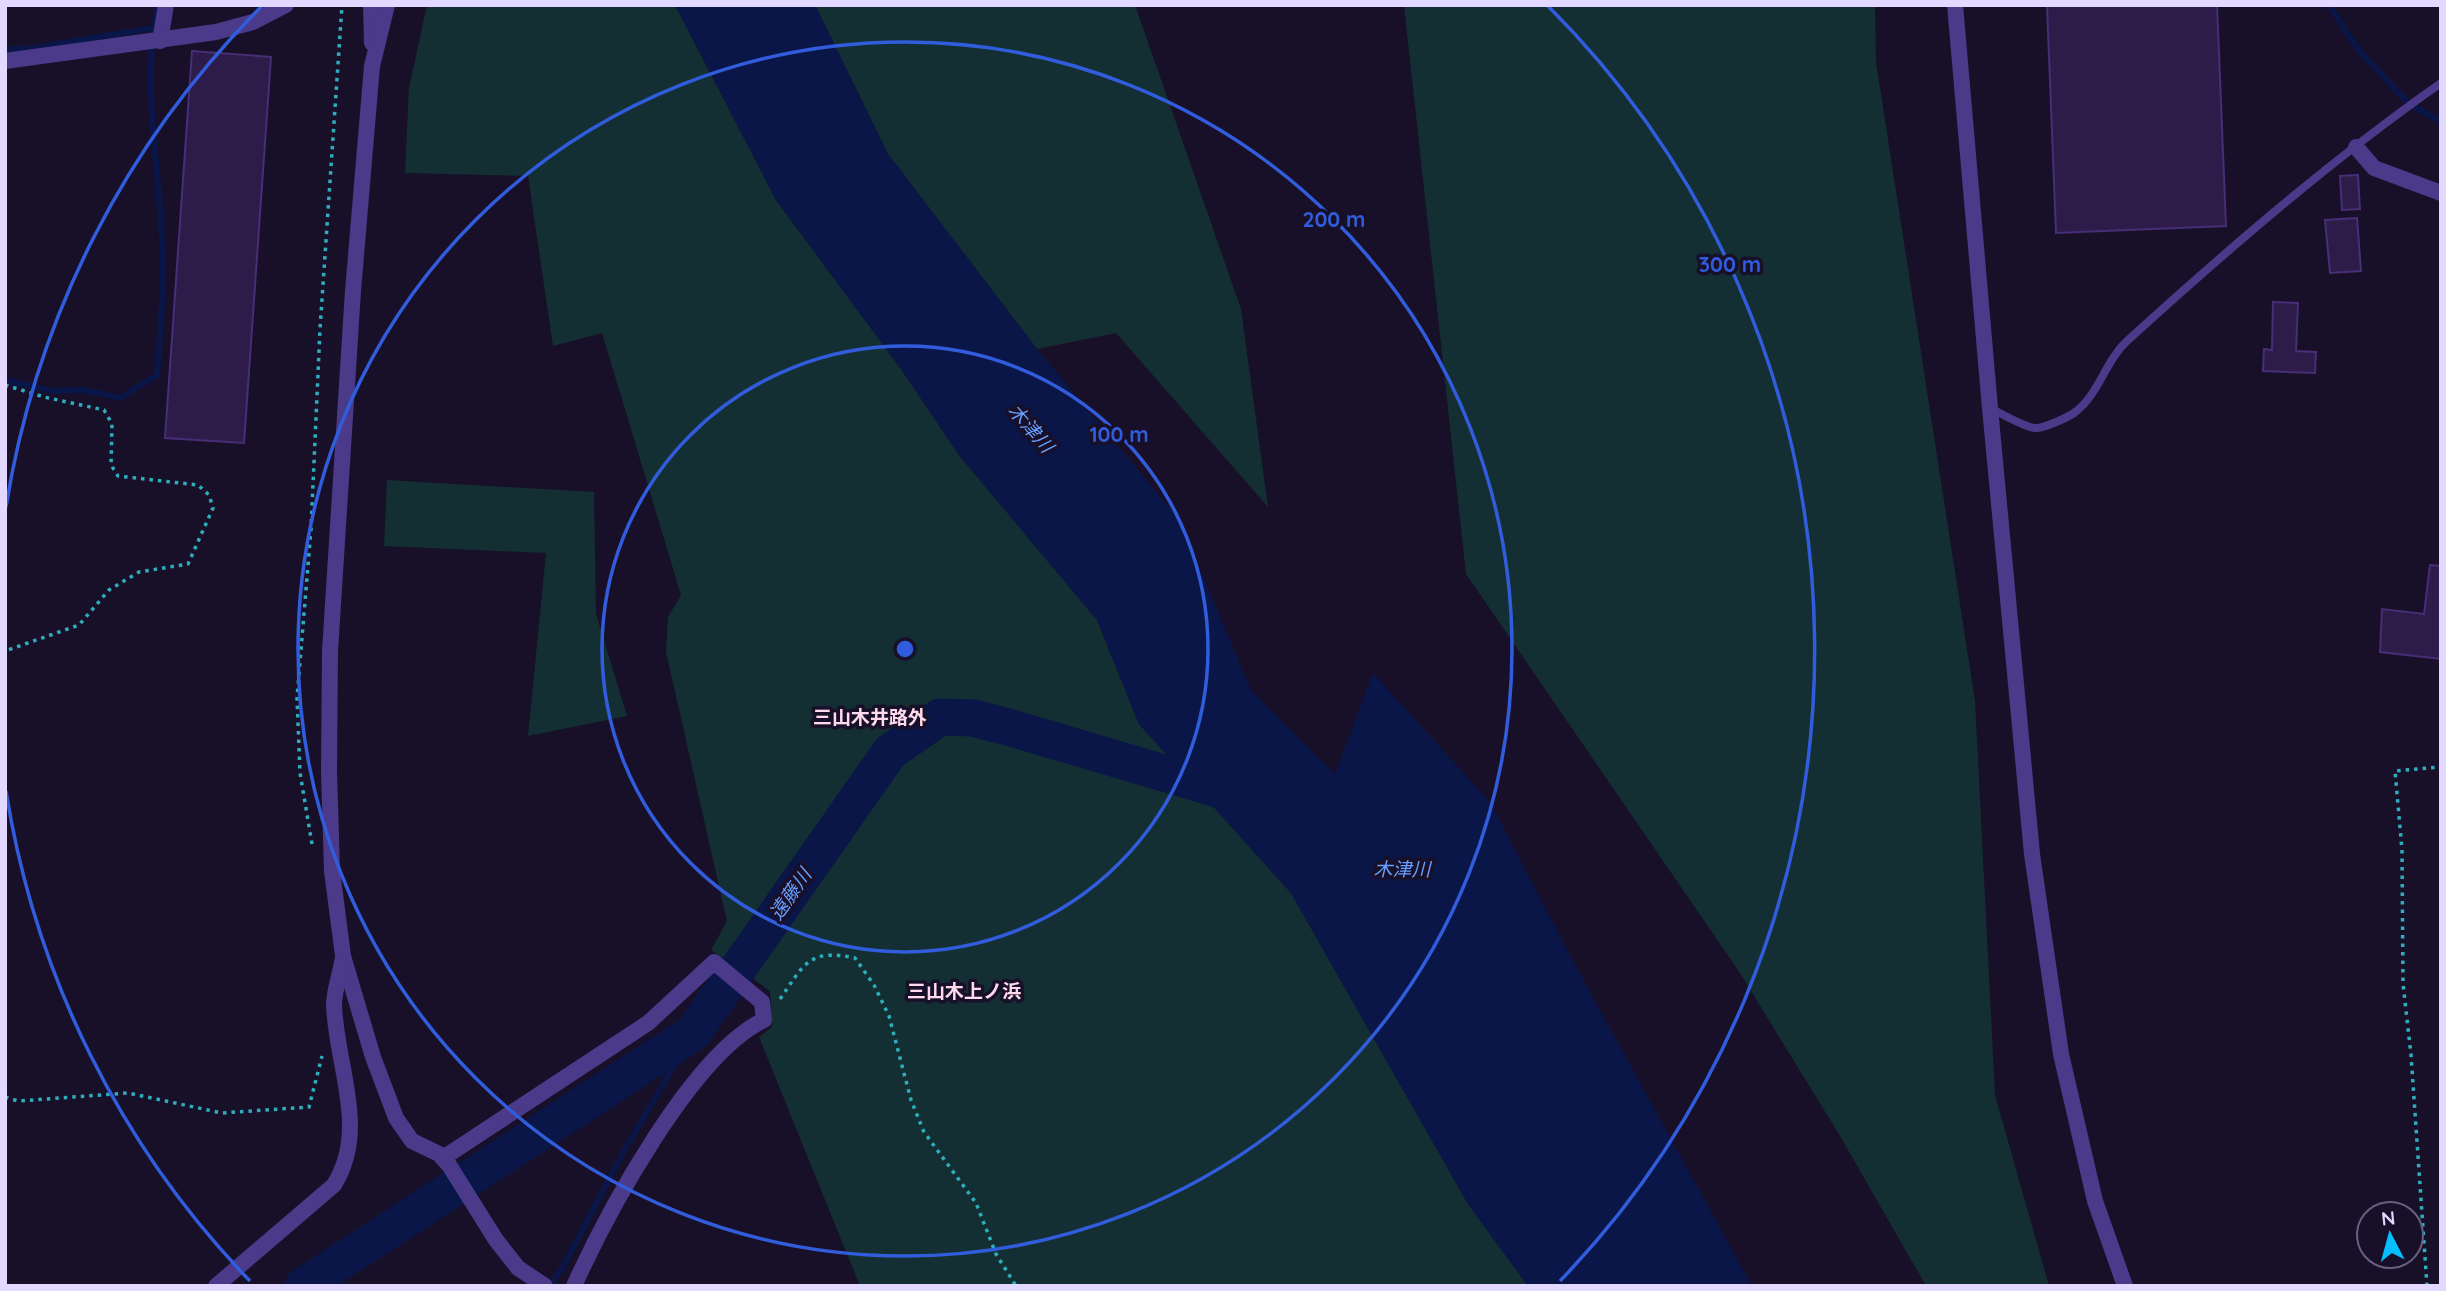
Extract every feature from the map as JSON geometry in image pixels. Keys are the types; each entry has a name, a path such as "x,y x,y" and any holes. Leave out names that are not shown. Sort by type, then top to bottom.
{"street":[{"path":"160,41 166,5"},
{"path":"5,61 216,32 253,22 286,5"},
{"path":"371,5 372,66 353,291 330,652 332,871 343,956 373,1058 396,1118 412,1141 443,1158 496,1240 518,1268 545,1286"},
{"path":"372,66 387,5"},
{"path":"1955,5 2032,854 2061,1054 2095,1201 2125,1286"},
{"path":"2356,147 2374,168 2441,193"},
{"path":"216,1286 334,1185 345,1169 351,1123 334,1003 343,956"},
{"path":"443,1158 648,1023 714,962 762,1002 764,1020 748,1028 707,1068 659,1132 596,1237 575,1286"}],"lane":[{"path":"1990,408 2034,428 2074,413 2091,396 2123,344 2260,226 2437,85"}],"path":[{"path":"5,384 54,400 104,410 112,424 111,465 118,477 198,485 209,495 213,508 188,564 139,572 109,590 79,625 5,651"},
{"path":"2427,1286 2411,1055 2403,984 2402,850 2395,771 2441,767"},
{"path":"764,1020 807,961 835,954 855,958 874,985 889,1016 911,1100 924,1132 976,1203 996,1254 1016,1286"},
{"path":"5,1097 18,1101 128,1093 222,1113 309,1107 322,1056"}],"green space":[{"path":"427,5 675,5 776,200 901,369 959,455 1097,620 1139,724 1291,893 1468,1204 1528,1286 860,1286 759,1037 772,1027 770,991 711,950 727,921 666,652 668,617 681,595 602,333 553,346 528,176 405,173 409,88"},
{"path":"815,5 1135,5 1241,309 1268,507 1116,333 1037,349 888,154"},
{"path":"1404,5 1875,5 1876,62 1975,701 1995,1095 2049,1286 1926,1286 1840,1136 1740,973 1466,574"},
{"path":"387,480 594,492 596,614 627,716 528,736 546,553 384,546"}],"water":[{"name":"木津川","path":"675,5 815,5 888,154 1037,349 1178,518 1251,690 1335,774 1373,673 1490,802 1574,963 1752,1286 1528,1286 1468,1204 1291,893 1139,724 1097,620 959,455 901,369 776,200"}],"building":[{"path":"2047,5 2217,5 2226,226 2056,233"},
{"path":"192,51 271,57 244,443 165,438"},
{"path":"2358,175 2360,209 2342,210 2340,176"},
{"path":"2357,218 2361,271 2330,273 2325,220"},
{"path":"2273,302 2298,303 2296,351 2316,352 2315,373 2263,371 2264,349 2272,350"},
{"path":"2430,565 2441,566 2441,659 2380,652 2382,609 2424,614"}],"waterway":[{"path":"120,398 157,375 163,262 152,114 151,59 158,5"},
{"path":"2329,5 2359,51 2410,105 2441,121"},
{"path":"5,50 153,28"},
{"path":"5,380 53,391 85,390 120,398 123,396"},
{"name":"遠藤川","path":"303,1286 693,1033 890,752 940,717 973,718 1008,727 1238,795"},
{"path":"550,1286 693,1033"}],"district":[{"name":"三山木井路外","path":"870,717"},
{"name":"三山木上ノ浜","path":"964,991"}]}
